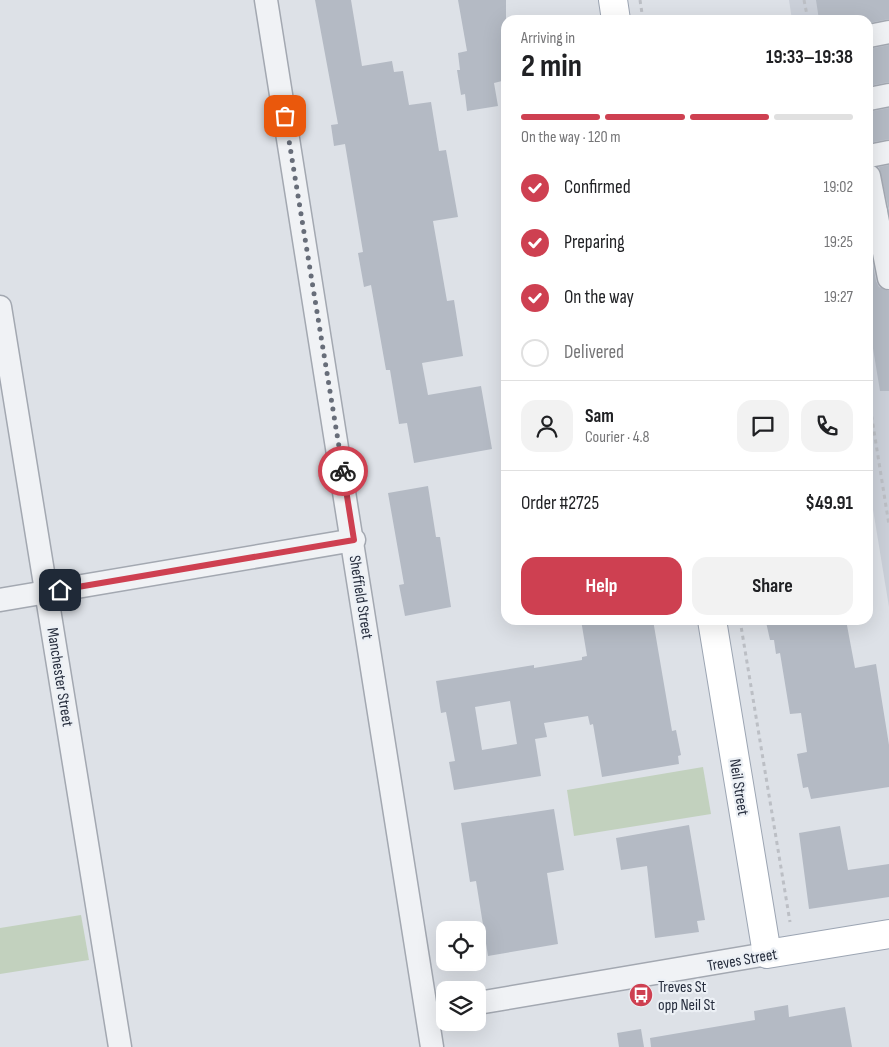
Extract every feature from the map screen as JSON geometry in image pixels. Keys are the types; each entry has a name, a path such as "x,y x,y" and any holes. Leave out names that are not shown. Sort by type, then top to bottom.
{"main road":[{"path":"613,0 615,15"},
{"name":"Neil Street","path":"713,625 767,954"},
{"name":"Treves Street","path":"767,954 889,934"}],"street":[{"name":"Sheffield Street","path":"266,0 354,540 436,1010 432,1047"},
{"path":"873,35 889,32"},
{"path":"873,98 889,95"},
{"path":"873,155 889,152"},
{"path":"873,220 875,237 888,265"},
{"name":"Manchester Street","path":"0,307 48,592 120,1047"},
{"path":"0,600 354,540"},
{"name":"Treves Street","path":"486,1002 767,954"}],"path":[{"path":"640,0 642,15"},
{"path":"804,0 807,15"},
{"path":"873,425 889,525"},
{"name":"Neil Street","path":"741,625 790,922"}],"shaded area":[{"path":"789,0 889,0 889,607 873,509 873,15 791,15"}],"green space":[{"path":"703,767 711,814 574,836 567,790"},
{"path":"81,915 89,960 0,974 0,928"}],"building":[{"path":"315,0 351,0 362,66 392,61 394,72 403,71 409,105 431,102 439,151 446,150 458,217 433,221 447,301 454,300 463,356 422,363 428,395 481,386 492,449 414,463 407,423 399,424 390,370 386,370 371,285 364,287 358,253 363,252 345,144 334,146 331,125 338,124"},
{"path":"458,0 506,0 506,15 501,15 501,81 494,83 498,106 467,111 465,94 461,95 457,70 460,70 458,53 467,51"},
{"path":"816,0 889,0 889,19 873,22 873,15 818,15"},
{"path":"889,45 889,82 873,85 873,48"},
{"path":"889,108 889,139 873,142 873,111"},
{"path":"889,165 889,210 879,167"},
{"path":"873,265 879,287 889,291 889,391 880,391 873,348"},
{"path":"428,486 436,537 440,537 451,607 405,616 399,585 404,584 388,493"},
{"path":"582,625 654,625 672,731 676,730 681,755 678,756 679,764 602,777 593,724 590,725 588,716 544,723 547,737 535,739 541,776 454,790 449,762 455,761 446,712 441,713 436,681 534,665 534,668 582,660 582,657 587,656","holes":["510,701 517,744 482,750 475,707"]},
{"path":"767,625 847,625 855,668 876,664 889,745 889,787 811,799 808,787 803,788 797,754 807,752 801,713 790,714 780,653 776,654 774,640 770,640"},
{"path":"554,809 564,870 547,873 558,944 488,956 486,921 482,921 476,881 470,882 461,823"},
{"path":"689,825 705,920 697,921 699,932 655,938 647,866 621,870 616,838"},
{"path":"840,826 848,870 889,864 889,897 809,909 799,833"},
{"path":"788,1005 789,1017 845,1007 852,1047 651,1047 650,1038 755,1020 754,1011"},
{"path":"641,1029 644,1047 619,1047 617,1033"}],"way so far":[{"path":"285,116 343,471"}],"place":[{"name":"Treves St opp Neil St","path":"641,995"}],"route":[{"path":"60,590 354,540 343,471"}]}
